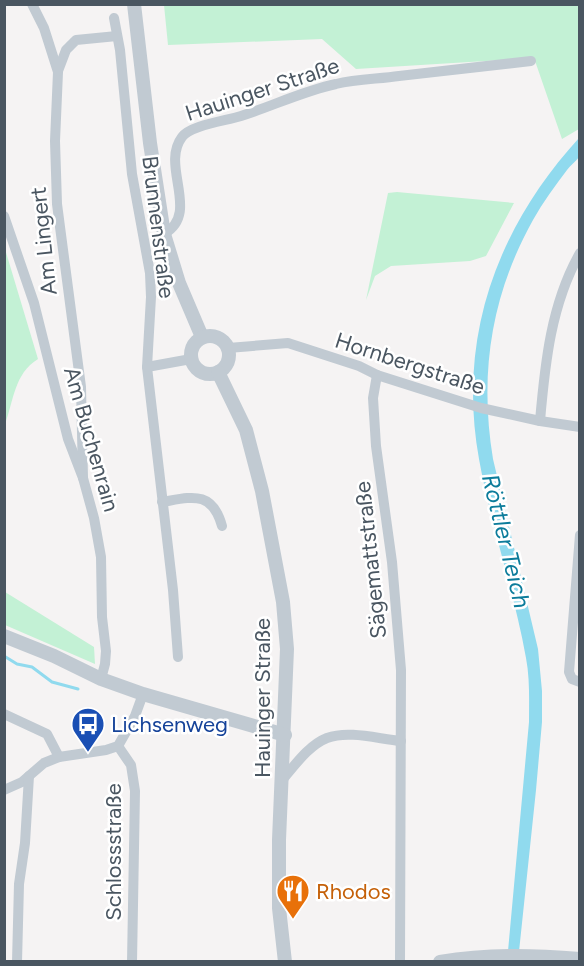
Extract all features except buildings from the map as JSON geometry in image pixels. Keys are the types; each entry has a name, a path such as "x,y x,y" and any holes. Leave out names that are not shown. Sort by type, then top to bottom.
{"street":[{"name":"Am Lingert","path":"32,4 44,28 58,72 55,141 57,204 81,387 83,478"},
{"path":"134,4 150,143 164,234 179,283 202,337"},
{"name":"Brunnenstraße","path":"114,18 132,174 150,273 147,367 173,590 178,657"},
{"path":"58,72 66,50 76,40 117,36"},
{"name":"Hauinger Straße","path":"164,234 174,228 180,217 175,157 178,145 183,136 194,129 243,116 290,98 337,84 531,61"},
{"name":"Am Buchenrain","path":"4,216 34,303 68,439 83,478 94,518 101,556 102,617 106,651 101,679"},
{"path":"540,421 547,358 556,310 579,253"},
{"path":"210,335 218,337 228,348 229,357 226,366 218,372 210,374 202,372 195,367 191,359 191,351 195,343 202,337 210,335"},
{"name":"Hornbergstraße","path":"228,348 288,343 466,404 540,421 579,427"},
{"path":"147,367 191,359"},
{"name":"Hauinger Straße","path":"218,372 246,430 262,491 276,557 287,649 279,840 279,908 285,962"},
{"name":"Sägemattstraße","path":"377,375 373,398 376,446 392,562 401,670 400,962"},
{"path":"162,502 189,498 207,501 218,511 222,526"},
{"path":"579,535 569,672 572,679 579,682"},
{"path":"4,636 54,656 101,679 143,694 285,735"},
{"path":"4,790 14,787 44,763 59,757 118,746 135,716 143,694"},
{"path":"4,714 47,734 59,757"},
{"path":"283,779 309,750 326,738 344,734 401,741"},
{"name":"Schlossstraße","path":"118,746 131,765 135,791 132,962"},
{"path":"17,962 19,884 25,843 29,776"},
{"path":"440,962 466,958 526,955 579,959"}],"green space":[{"path":"164,5 579,5 579,129 562,139 534,58 356,69 322,39 168,45"},
{"path":"388,193 514,203 486,256 470,261 391,266 375,276 366,300"},
{"path":"5,249 38,359 30,365 19,380 5,424"},
{"path":"5,592 94,647 95,664 5,625"}],"water":[{"name":"Röttler Teich","path":"579,138 579,157 568,168 537,213 507,277 498,306 488,366 487,396 493,459 538,649 542,691 542,722 536,790 518,961 507,962 529,722 529,682 521,633 479,459 474,414 474,370 479,328 490,286 506,247 526,209 550,173"}],"waterway":[{"path":"4,656 17,664 32,667 52,682 78,689"}],"place":[{"name":"Lichsenweg","path":"88,753"},
{"name":"Rhodos","path":"293,920"}]}
